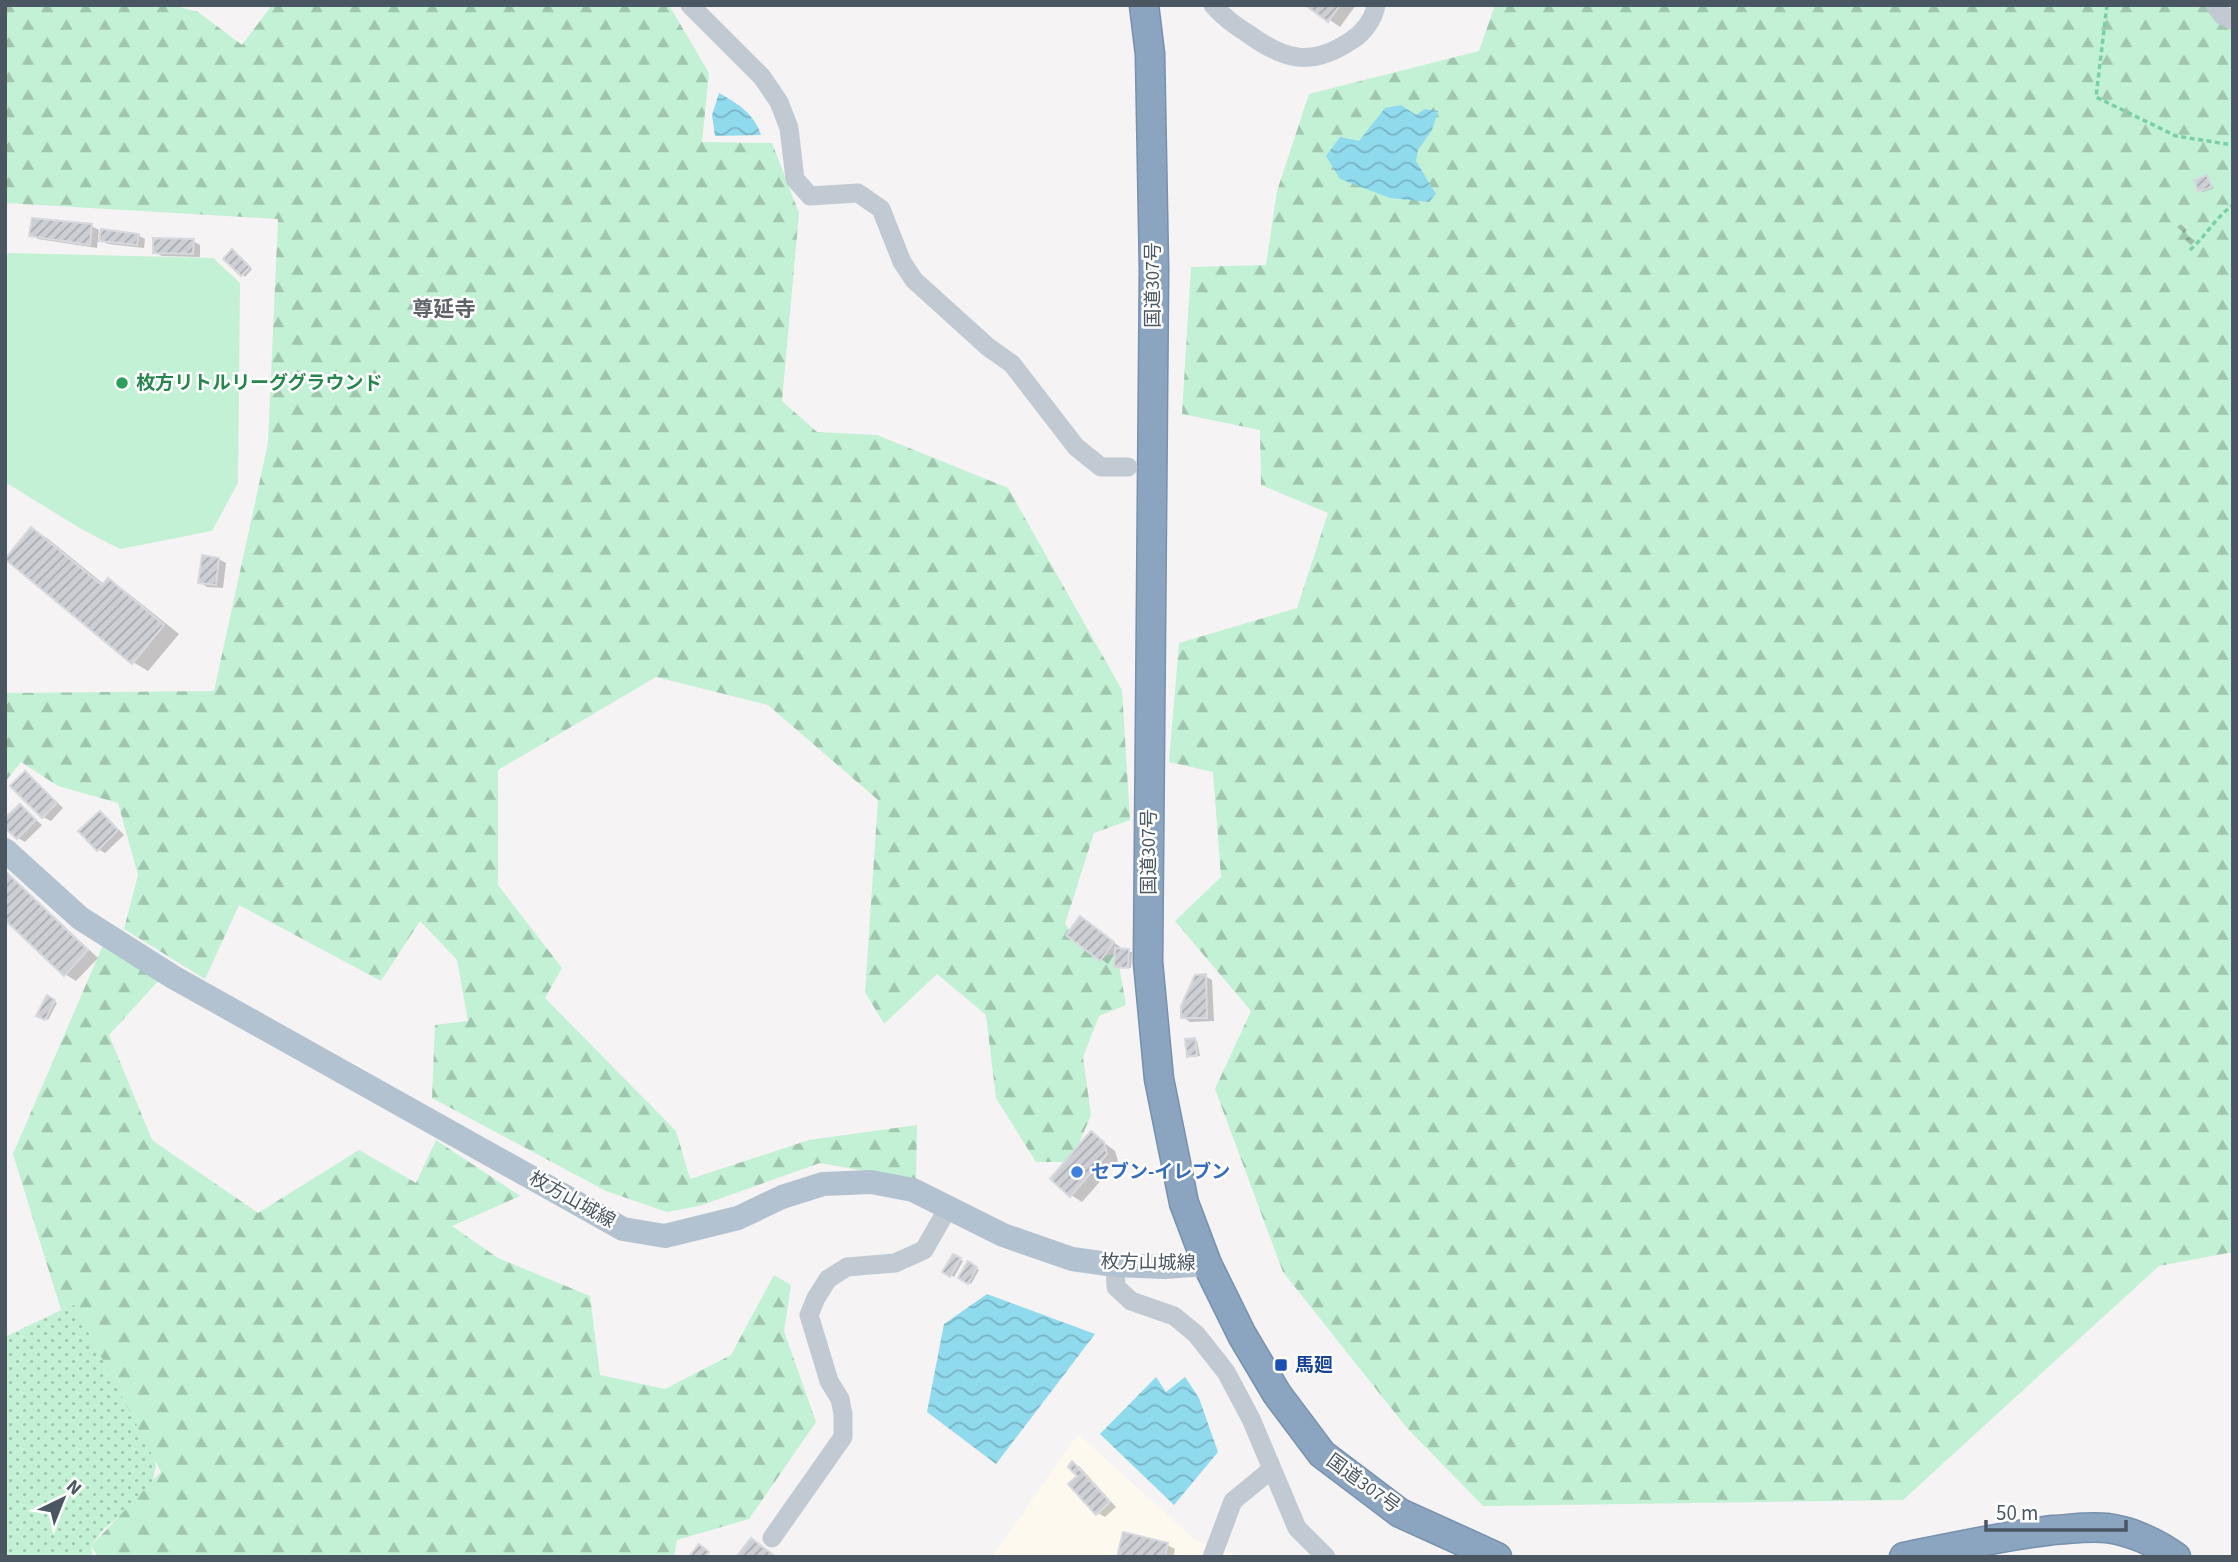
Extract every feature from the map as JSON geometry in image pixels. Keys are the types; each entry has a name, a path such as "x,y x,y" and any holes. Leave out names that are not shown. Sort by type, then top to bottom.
{"highway":[{"name":"国道307号","path":"1144,5 1150,54 1154,270 1149,962 1159,1079 1184,1203 1207,1264 1242,1335 1276,1394 1322,1454 1401,1513 1497,1557"},
{"path":"1904,1557 2017,1534 2083,1527 2108,1528 2132,1534 2176,1557"}],"main road":[{"name":"枚方山城線","path":"5,850 80,918 173,976 623,1228 665,1236 738,1218 782,1197 823,1184 871,1182 913,1190 1003,1235 1072,1259 1115,1265 1164,1267 1207,1264"}],"street":[{"path":"690,5 762,77 779,102 789,128 794,179 810,195 858,193 881,209 902,262 914,280 988,347 1012,364 1076,447 1101,467 1128,467"},
{"path":"1213,5 1225,18 1270,50 1289,56 1311,58 1329,53 1360,35 1375,12 1376,5"},
{"path":"2215,5 2222,15 2233,20"},
{"path":"772,1538 843,1437 840,1399 829,1381 809,1315 816,1298 828,1279 847,1267 895,1263 924,1250 948,1208"},
{"path":"1115,1265 1116,1287 1131,1301 1174,1316 1196,1334 1226,1371 1251,1419 1297,1528 1325,1557"},
{"path":"1212,1557 1233,1501 1272,1469"}],"path":[{"path":"2107,5 2096,97 2176,136 2233,145"},
{"path":"2190,250 2221,214 2233,205"}],"shaded area":[{"path":"1078,1434 1195,1540 1242,1557 992,1557"}],"green space":[{"path":"5,5 172,5 198,12 242,45 272,5 670,7 709,73 702,142 772,143 799,213 782,401 817,432 877,435 1008,488 1122,690 1130,820 1094,833 1065,924 1094,957 1117,954 1126,1005 1099,1016 1083,1057 1091,1115 1071,1162 1036,1162 996,1098 986,1015 937,974 884,1024 865,992 878,800 768,705 656,677 498,770 498,885 562,968 545,998 676,1131 690,1179 809,1140 917,1125 916,1180 820,1163 699,1206 667,1212 606,1191 432,1098 435,1025 468,1021 457,960 420,921 381,981 239,905 205,979 124,929 138,875 118,803 58,786 21,762 5,782 5,693 214,691 268,443 278,219 5,203"},
{"path":"1495,5 2233,5 2233,1252 2159,1266 1903,1500 1483,1506 1407,1428 1283,1272 1215,1089 1251,1011 1175,921 1221,877 1213,772 1169,762 1179,643 1297,608 1328,513 1261,485 1260,430 1182,414 1191,267 1266,265 1277,191 1309,94 1479,51"},
{"name":"枚方リトルリーググラウンド","path":"10,253 213,258 240,283 238,483 212,531 120,549 83,530 5,482 5,256"},
{"path":"103,945 160,979 109,1035 152,1140 258,1213 359,1150 416,1183 436,1140 520,1196 452,1226 498,1258 590,1296 600,1375 665,1389 731,1355 774,1275 791,1285 784,1331 816,1422 749,1519 677,1540 674,1557 98,1557 91,1546 161,1472 74,1305 61,1310 13,1154"},
{"path":"74,1304 148,1431 156,1466 151,1488 102,1531 91,1546 93,1557 5,1557 5,1337"}],"water":[{"path":"719,93 750,115 761,135 715,136 712,115"},
{"path":"1401,105 1416,115 1425,109 1438,111 1432,130 1418,150 1416,161 1436,194 1429,202 1390,198 1340,179 1326,156 1340,137 1359,141 1385,108"},
{"path":"987,1294 1095,1334 996,1464 927,1412 944,1324"},
{"path":"1156,1377 1166,1392 1185,1377 1199,1398 1218,1452 1174,1505 1100,1434"}],"building":[{"path":"1305,5 1340,5 1328,22"},
{"path":"2207,175 2212,187 2198,192 2194,180"},
{"path":"32,218 92,224 90,245 29,236"},
{"path":"101,229 139,234 137,245 99,241"},
{"path":"153,238 194,239 193,254 153,253"},
{"path":"232,249 250,267 241,276 223,259"},
{"path":"31,527 102,585 108,578 164,625 132,664 5,559"},
{"path":"202,555 219,558 216,585 198,583"},
{"path":"25,771 57,803 42,818 10,786"},
{"path":"20,804 36,820 17,839 5,828 5,818"},
{"path":"100,811 118,830 97,851 78,831"},
{"path":"5,871 88,950 64,976 5,920"},
{"path":"1080,916 1114,942 1100,961 1066,935"},
{"path":"1115,948 1129,949 1128,968 1114,967"},
{"path":"1206,974 1207,1018 1181,1018 1181,1006 1195,975"},
{"path":"47,995 55,1000 45,1020 36,1016"},
{"path":"1195,1038 1197,1055 1187,1057 1185,1039"},
{"path":"1091,1131 1104,1142 1107,1154 1070,1197 1050,1179"},
{"path":"953,1254 961,1258 950,1277 942,1272"},
{"path":"968,1261 977,1267 968,1284 958,1278"},
{"path":"1072,1461 1110,1502 1096,1515 1068,1484 1077,1476 1068,1467"},
{"path":"1123,1532 1168,1543 1165,1557 1117,1557"},
{"path":"751,1538 776,1557 736,1557"},
{"path":"699,1544 709,1552 705,1557 689,1557"}],"place":[{"name":"枚方リトルリーググラウンド","path":"122,383"},
{"name":"セブン-イレブン","path":"1077,1172"},
{"name":"馬廻","path":"1281,1365"}],"district":[{"name":"尊延寺","path":"444,309"}]}
